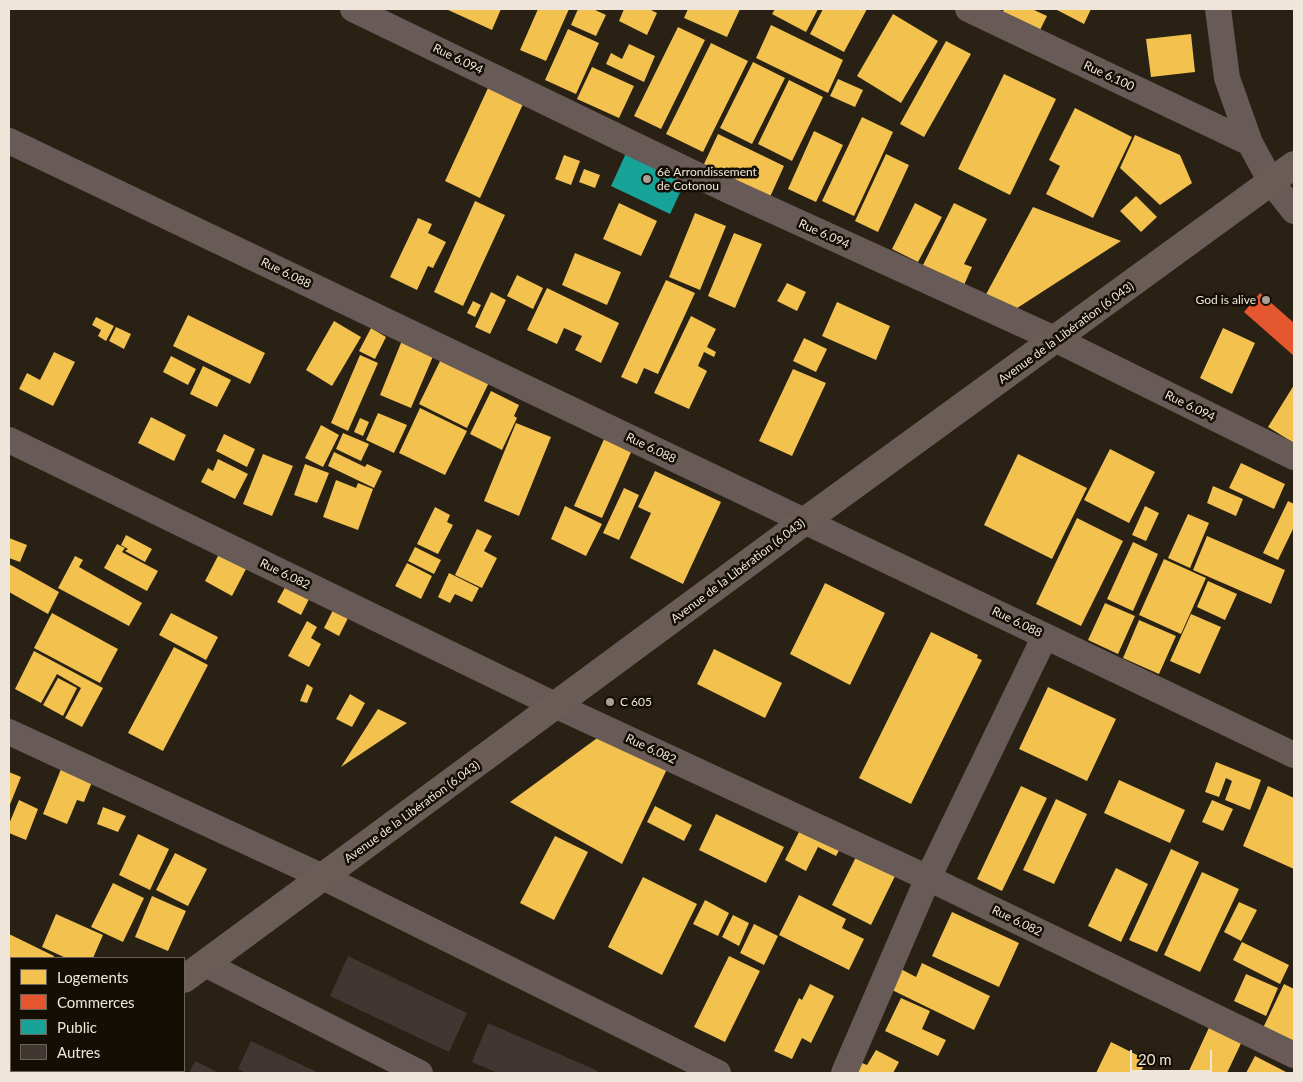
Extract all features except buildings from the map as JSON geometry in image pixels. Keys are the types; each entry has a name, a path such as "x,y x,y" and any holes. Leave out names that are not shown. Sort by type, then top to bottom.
{"main road":[{"name":"Avenue de la Libération (6.043)","path":"194,971 557,706 805,521 1057,340 1294,165"}],"street":[{"name":"Rue 6.094","path":"353,9 732,192 1057,340 1294,457"},
{"name":"Rue 6.100","path":"968,9 1250,143"},
{"path":"1218,9 1227,78 1250,143 1272,182 1294,211"},
{"name":"Rue 6.088","path":"9,141 1294,755"},
{"name":"Rue 6.082","path":"9,440 557,706 928,878 1294,1055"},
{"path":"844,1073 928,878 1046,636"},
{"path":"9,732 323,877 718,1073"},
{"path":"194,971 420,1073"}],"place":[{"name":"6è Arrondissement de Cotonou","path":"647,179"},
{"name":"God is alive","path":"1266,300"},
{"name":"C 605","path":"610,702"}]}
